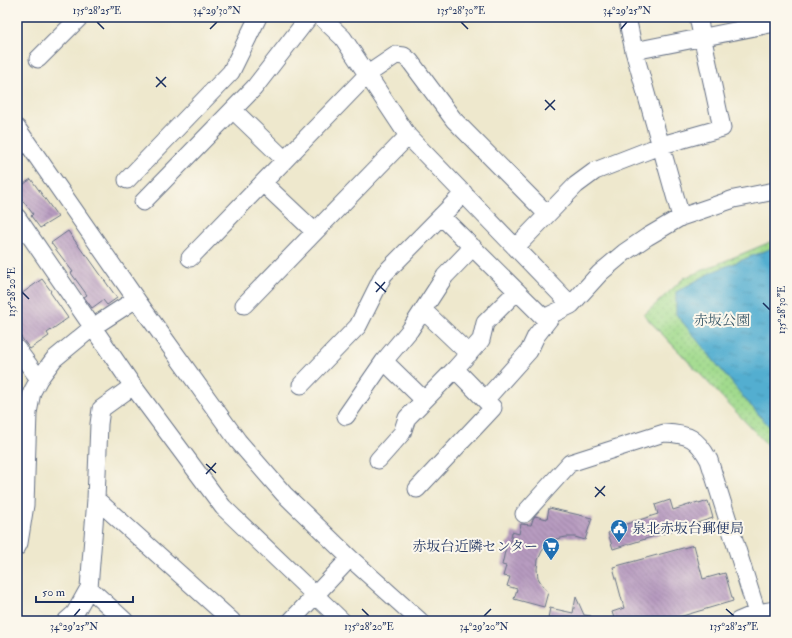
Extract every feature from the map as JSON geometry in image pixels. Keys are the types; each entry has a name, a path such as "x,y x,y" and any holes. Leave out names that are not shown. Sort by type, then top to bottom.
{"street":[{"path":"38,59 80,17"},
{"path":"127,180 231,72 258,17"},
{"path":"143,202 254,88 309,17"},
{"path":"321,17 343,38 408,136 571,305"},
{"path":"627,17 634,52 682,217"},
{"path":"516,247 576,185 595,171 662,145 722,128 698,17"},
{"path":"634,52 702,37 774,25"},
{"path":"190,258 368,74 396,55 404,56 410,61 454,120 547,214"},
{"path":"233,110 285,160"},
{"path":"17,128 136,299 238,440 284,494 350,558 420,621"},
{"path":"244,305 408,136"},
{"path":"263,183 314,232"},
{"path":"441,216 544,318 571,305 600,273 625,252 647,237 682,217 734,199 775,191"},
{"path":"301,385 358,326 384,274 464,193"},
{"path":"17,217 133,386 223,507 314,596 342,621"},
{"path":"346,416 384,361 410,330 445,276 473,247"},
{"path":"378,460 402,433 407,418 481,340 485,323 517,292"},
{"path":"17,547 25,504 28,413 32,392 39,379 54,359 93,327 136,299"},
{"path":"423,310 469,354"},
{"path":"485,400 529,351 536,336 552,314"},
{"path":"17,349 39,379"},
{"path":"384,361 424,400"},
{"path":"417,489 493,408 455,369"},
{"path":"66,621 75,612 89,588 101,409 133,386"},
{"path":"524,514 570,463 664,433 679,434 691,438 702,447 709,460 757,613"},
{"path":"96,499 232,621"},
{"path":"291,621 350,558"},
{"path":"89,588 126,621"},
{"path":"738,621 757,613 775,610"}],"green space":[{"name":"赤坂公園","path":"775,240 775,453 644,315 684,278"}],"water":[{"name":"赤坂公園","path":"775,247 775,433 745,399 676,314 676,292 712,272"}],"building":[{"path":"31,179 58,217 40,228 31,216 33,214 17,193 17,189"},
{"path":"68,231 117,298 107,305 103,300 92,308 84,297 87,295 71,273 73,272 51,243"},
{"path":"42,279 68,318 47,333 49,336 30,349 17,332 17,297"},
{"path":"670,500 673,510 698,502 699,504 708,501 713,518 613,549 608,533 618,529 617,527 658,514 655,505"},
{"path":"549,508 592,518 585,540 575,537 556,539 548,544 542,551 538,560 537,569 538,578 548,592 544,607 514,599 517,589 507,586 510,577 503,576 506,566 502,565 507,542 510,543 512,532 519,534 521,524 531,525 535,516 547,519"},
{"path":"694,545 703,579 725,573 733,601 679,617 680,621 615,621 612,612 624,608 613,567"},
{"path":"576,597 584,615 591,616 591,621 555,621 555,619 548,618 550,608 573,613"}],"place":[{"name":"泉北赤坂台郵便局","path":"619,543"},
{"name":"赤坂台近隣センター","path":"551,561"}]}
